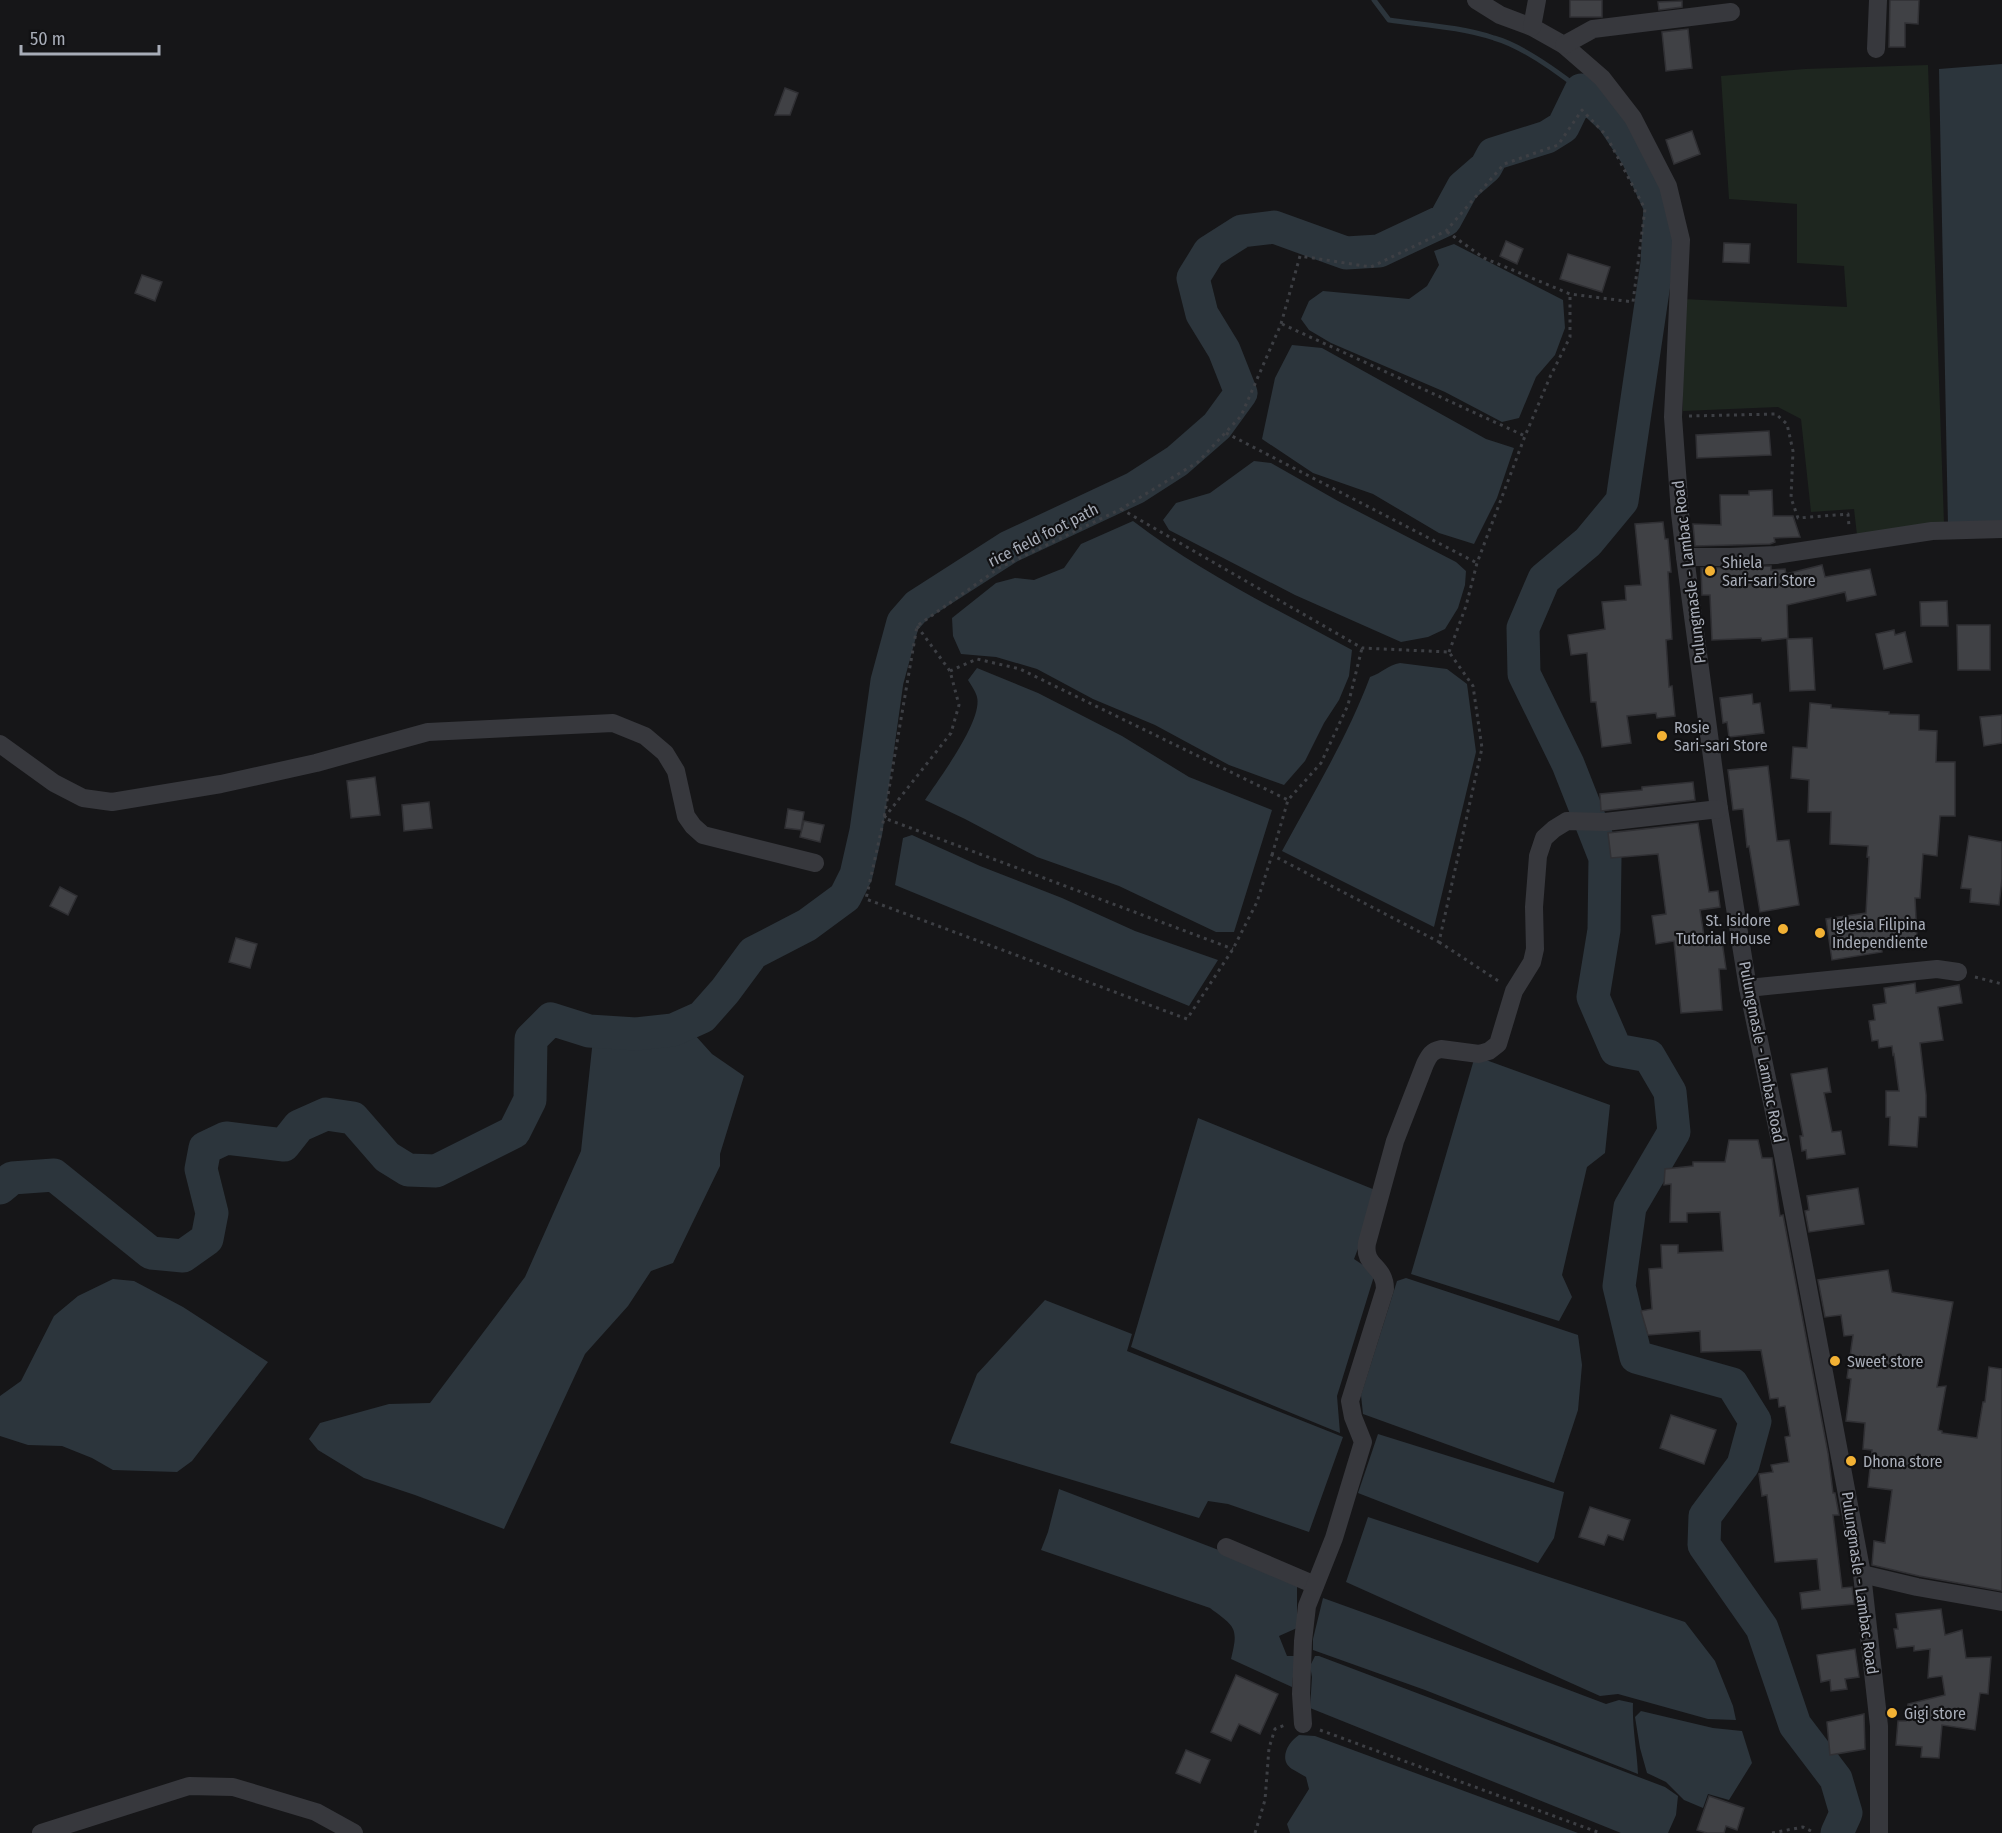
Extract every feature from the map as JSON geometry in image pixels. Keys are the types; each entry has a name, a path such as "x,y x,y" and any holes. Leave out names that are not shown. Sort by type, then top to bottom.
{"street":[{"name":"Pulungmasle - Lambac Road","path":"1476,0 1500,15 1532,27 1564,45 1602,78 1633,118 1668,186 1681,240 1673,417 1685,557 1719,809 1748,944 1748,988 1785,1167 1862,1574 1879,1726 1879,1833"},
{"path":"1532,27 1537,0"},
{"path":"1876,49 1878,0"},
{"path":"1564,45 1593,29 1731,12"},
{"path":"1685,557 1776,555 1932,531 2002,529"},
{"path":"0,744 54,783 83,798 112,802 232,782 316,763 428,732 613,723 645,736 664,753 676,771 686,816 703,835 815,863"},
{"path":"1303,1724 1301,1694 1307,1606 1334,1538 1363,1442 1353,1417 1350,1401 1385,1289 1385,1280 1371,1263 1366,1250 1395,1142 1430,1053 1441,1049 1479,1054 1489,1051 1498,1044 1514,990 1532,962 1535,949 1534,907 1538,856 1544,838 1554,829 1567,821 1605,822 1719,809"},
{"path":"1748,988 1937,969 1958,972"},
{"path":"1226,1547 1315,1585"},
{"path":"1862,1574 1917,1587 2002,1602"},
{"path":"41,1833 189,1786 233,1786 316,1812 354,1833"}],"path":[{"name":"rice field foot path","path":"917,626 999,568 1121,509 1198,462 1241,416 1281,324 1300,256 1371,267 1446,231 1504,165 1558,145 1582,110 1606,135 1645,209 1633,302 1570,294 1484,258 1446,231"},
{"path":"1449,652 1466,606 1477,563 1525,436 1570,337 1570,294"},
{"path":"1281,324 1525,436"},
{"path":"1673,417 1776,414 1787,424 1792,451 1791,498 1798,518 1848,514 1850,542"},
{"path":"1225,432 1477,563"},
{"path":"1121,509 1362,648 1449,652"},
{"path":"917,626 884,818 866,899 1187,1019 1233,949 1257,902 1288,801 1321,763 1348,705 1362,648"},
{"path":"884,818 951,733 959,705 950,671 917,626"},
{"path":"1438,942 1482,748 1473,686 1449,652"},
{"path":"950,671 977,659 1020,669 1288,801"},
{"path":"884,818 1233,949"},
{"path":"1272,855 1438,942 1514,990"},
{"path":"1958,972 2002,984"},
{"path":"1255,1833 1265,1800 1269,1748 1275,1729 1278,1726 1303,1724 1600,1833"},
{"path":"1772,1833 1803,1827 1815,1833"}],"shaded area":[{"path":"2002,64 2002,524 1948,526 1939,69"},
{"path":"1928,65 1944,524 1857,535 1854,509 1811,512 1801,419 1778,407 1683,411 1683,299 1847,307 1844,266 1797,263 1797,204 1729,199 1721,76 1805,69"},
{"path":"1454,244 1563,300 1565,328 1555,355 1536,377 1519,418 1502,422 1445,392 1331,343 1309,330 1301,319 1309,301 1323,291 1409,299 1427,286 1439,265 1434,251"},
{"path":"1292,345 1322,348 1486,439 1514,448 1497,498 1474,544 1439,533 1373,494 1313,473 1262,439 1275,378"},
{"path":"1254,461 1271,463 1338,501 1456,562 1466,571 1465,585 1458,608 1445,629 1428,637 1401,642 1295,595 1169,530 1163,520 1176,503 1210,493"},
{"path":"1133,521 1213,574 1352,650 1349,676 1339,700 1324,723 1305,761 1284,785 1229,765 1155,725 1093,699 1037,669 996,657 961,654 953,636 952,618 996,583 1015,578 1034,580 1064,568 1081,544"},
{"path":"1400,663 1447,669 1467,684 1476,752 1434,927 1282,851 1340,744 1370,677"},
{"path":"977,668 1038,693 1122,736 1189,777 1272,810 1234,932 1216,932 1119,886 1037,857 925,800 967,735 973,720 977,697 968,680"},
{"path":"912,835 1135,931 1218,960 1189,1006 895,885 903,838"},
{"path":"694,1034 712,1054 744,1076 720,1154 720,1166 673,1263 651,1271 628,1306 585,1354 504,1529 364,1478 318,1450 309,1439 320,1423 389,1404 430,1403 525,1277 581,1151 593,1039 659,1042"},
{"path":"1475,1056 1610,1105 1605,1153 1587,1167 1562,1275 1572,1297 1559,1321 1411,1274"},
{"path":"1198,1118 1380,1192 1354,1259 1375,1273 1337,1396 1340,1433 1131,1347"},
{"path":"1406,1278 1578,1335 1582,1365 1578,1410 1554,1483 1363,1414 1361,1395 1397,1281"},
{"path":"113,1279 134,1281 183,1307 268,1362 192,1461 177,1472 113,1470 92,1458 62,1446 28,1445 0,1436 0,1396 21,1381 54,1316 78,1296"},
{"path":"1045,1300 1132,1334 1127,1351 1343,1437 1309,1532 1228,1504 1208,1501 1199,1518 950,1443 977,1374"},
{"path":"1378,1434 1564,1492 1554,1538 1538,1563 1358,1493"},
{"path":"1059,1489 1237,1557 1297,1586 1297,1628 1279,1636 1287,1656 1295,1656 1292,1687 1231,1659 1235,1640 1233,1629 1225,1619 1210,1608 1041,1550"},
{"path":"1368,1517 1685,1622 1715,1661 1733,1706 1736,1720 1708,1719 1618,1694 1600,1696 1346,1582"},
{"path":"1323,1598 1606,1704 1619,1700 1633,1703 1638,1774 1425,1690 1313,1650 1313,1639"},
{"path":"1315,1656 1665,1787 1678,1796 1676,1815 1668,1833 1621,1833 1310,1708 1312,1677 1310,1666"},
{"path":"1641,1711 1713,1728 1742,1731 1752,1763 1729,1800 1708,1794 1703,1808 1684,1800 1666,1782 1647,1773 1635,1717"},
{"path":"1299,1735 1315,1736 1578,1833 1290,1833 1287,1824 1309,1789 1306,1777 1288,1765 1285,1756 1288,1746"}],"building":[{"path":"1570,0 1602,0 1602,17 1570,17"},
{"path":"1890,0 1919,0 1918,24 1905,23 1905,47 1889,47"},
{"path":"1682,1 1682,7 1659,10 1658,2"},
{"path":"1688,29 1692,68 1666,71 1662,32"},
{"path":"785,88 798,93 790,115 775,115"},
{"path":"1692,131 1700,154 1674,164 1666,140"},
{"path":"1506,241 1523,249 1517,264 1500,256"},
{"path":"1724,243 1750,244 1749,263 1723,262"},
{"path":"1568,254 1610,267 1602,292 1560,279"},
{"path":"142,275 162,282 155,301 135,293"},
{"path":"1769,431 1771,455 1697,458 1696,435"},
{"path":"1772,490 1773,516 1793,516 1800,537 1774,538 1775,542 1770,544 1695,546 1693,524 1721,525 1720,495 1749,495 1749,491"},
{"path":"1663,522 1665,539 1668,539 1671,572 1668,572 1672,639 1666,640 1669,687 1672,686 1675,716 1657,718 1656,713 1627,716 1631,743 1602,747 1596,702 1591,702 1587,653 1571,655 1568,635 1605,629 1602,602 1626,600 1625,586 1641,585 1635,524"},
{"path":"1822,565 1825,577 1870,569 1876,595 1847,601 1845,592 1787,605 1788,638 1762,641 1761,638 1712,640 1710,595 1702,595 1701,568 1771,566 1771,570 1785,569 1786,574"},
{"path":"1947,601 1948,626 1921,626 1920,602"},
{"path":"1957,625 1990,625 1990,670 1958,670"},
{"path":"1894,630 1895,635 1905,632 1912,662 1884,669 1876,634"},
{"path":"1812,638 1815,690 1790,691 1787,639"},
{"path":"1752,694 1753,704 1760,703 1764,733 1729,737 1727,722 1723,723 1720,698"},
{"path":"1810,703 1831,705 1831,708 1919,715 1919,730 1937,731 1936,762 1955,762 1955,816 1940,816 1937,856 1923,854 1920,898 1915,898 1917,939 1880,941 1882,952 1832,960 1826,919 1866,913 1869,857 1867,857 1868,846 1830,844 1831,812 1808,812 1809,780 1791,778 1793,747 1807,748"},
{"path":"2002,715 2002,743 1984,746 1980,717"},
{"path":"1768,766 1777,841 1789,840 1799,905 1760,912 1749,846 1747,847 1743,809 1733,810 1728,770"},
{"path":"375,777 380,815 351,818 347,781"},
{"path":"1693,782 1695,800 1601,811 1600,794"},
{"path":"429,802 432,828 404,831 402,805"},
{"path":"788,809 804,812 801,830 785,828"},
{"path":"804,821 824,825 820,842 800,837"},
{"path":"1698,823 1709,892 1718,891 1720,907 1700,910 1705,943 1722,941 1726,969 1719,969 1722,1010 1681,1013 1674,941 1656,944 1652,916 1666,914 1658,854 1611,858 1608,833"},
{"path":"1969,836 2002,842 1999,905 1970,902 1971,889 1961,888"},
{"path":"60,887 77,896 68,915 50,906"},
{"path":"236,938 257,944 250,968 229,962"},
{"path":"1915,983 1916,993 1959,985 1962,1003 1938,1007 1943,1040 1920,1043 1926,1117 1919,1117 1917,1147 1889,1145 1890,1117 1886,1117 1886,1091 1899,1091 1894,1054 1892,1046 1879,1048 1878,1040 1872,1041 1869,1021 1875,1020 1873,1005 1886,1003 1884,988"},
{"path":"1827,1068 1831,1092 1824,1093 1832,1132 1841,1131 1845,1154 1807,1159 1806,1150 1802,1151 1800,1136 1803,1136 1791,1074"},
{"path":"1729,1140 1758,1140 1762,1158 1772,1158 1780,1216 1783,1215 1828,1453 1833,1493 1835,1493 1839,1515 1833,1515 1842,1588 1852,1587 1854,1604 1802,1609 1800,1593 1820,1590 1817,1559 1775,1562 1767,1495 1762,1496 1759,1474 1773,1472 1771,1465 1789,1462 1785,1437 1790,1436 1785,1406 1779,1407 1778,1398 1770,1399 1761,1350 1701,1352 1700,1331 1648,1335 1641,1311 1652,1309 1649,1269 1662,1268 1661,1245 1678,1245 1678,1253 1723,1251 1720,1212 1687,1213 1687,1222 1670,1222 1671,1184 1664,1185 1665,1169 1693,1166 1693,1162 1725,1162"},
{"path":"1858,1188 1864,1224 1809,1232 1805,1211 1809,1210 1807,1196"},
{"path":"1888,1270 1892,1292 1953,1302 1937,1387 1946,1386 1938,1430 1942,1433 1977,1438 1983,1402 1985,1402 1989,1367 2002,1369 2002,1591 1872,1565 1874,1541 1885,1543 1892,1490 1868,1487 1872,1450 1863,1449 1865,1423 1846,1421 1851,1379 1847,1378 1853,1335 1844,1336 1841,1315 1825,1317 1818,1280"},
{"path":"1671,1415 1716,1430 1704,1464 1660,1448"},
{"path":"1590,1507 1630,1520 1623,1540 1608,1535 1604,1545 1579,1537"},
{"path":"1941,1609 1945,1635 1962,1630 1966,1658 1991,1657 1988,1694 1980,1693 1975,1730 1942,1725 1939,1758 1921,1757 1922,1747 1896,1745 1898,1721 1906,1721 1908,1704 1945,1695 1942,1676 1928,1678 1930,1649 1914,1651 1914,1646 1897,1648 1894,1629 1898,1629 1896,1614"},
{"path":"1855,1649 1859,1677 1845,1679 1847,1689 1831,1691 1830,1680 1821,1682 1817,1655"},
{"path":"1236,1675 1278,1694 1260,1734 1239,1724 1231,1741 1211,1732"},
{"path":"1864,1714 1865,1749 1830,1755 1827,1722"},
{"path":"1186,1750 1210,1760 1200,1783 1176,1773"},
{"path":"1709,1796 1744,1808 1737,1830 1726,1826 1724,1833 1707,1833 1697,1830"}],"waterway":[{"path":"1374,0 1389,20 1481,34 1517,47 1540,60 1581,90"},
{"path":"0,1188 12,1178 54,1175 151,1253 183,1256 207,1239 212,1213 201,1169 205,1148 226,1138 284,1145 299,1126 326,1114 353,1118 387,1157 408,1170 436,1171 514,1132 530,1100 531,1039 551,1019 589,1031 636,1034 673,1030 702,1017 753,953 807,925 845,897 856,875 866,831 887,681 903,622 917,606 1009,547 1135,488 1177,461 1217,426 1241,393 1224,350 1202,314 1193,278 1209,252 1242,231 1274,227 1346,253 1379,251 1445,220 1463,187 1486,167 1493,154 1547,137 1563,127 1581,90 1613,120 1637,156 1660,206 1657,263 1622,501 1588,542 1544,579 1523,628 1524,674 1568,764 1605,858 1604,930 1593,997 1616,1050 1649,1056 1670,1092 1674,1132 1630,1207 1619,1286 1636,1357 1732,1384 1755,1421 1743,1465 1705,1516 1704,1545 1762,1628 1795,1725 1836,1779 1846,1813 1837,1833"}],"place":[{"name":"Shiela Sari-sari Store","path":"1710,571"},
{"name":"Rosie Sari-sari Store","path":"1662,736"},
{"name":"St. Isidore Tutorial House","path":"1783,929"},
{"name":"Iglesia Filipina Independiente","path":"1820,933"},
{"name":"Sweet store","path":"1835,1361"},
{"name":"Dhona store","path":"1851,1461"},
{"name":"Gigi store","path":"1892,1713"}]}
